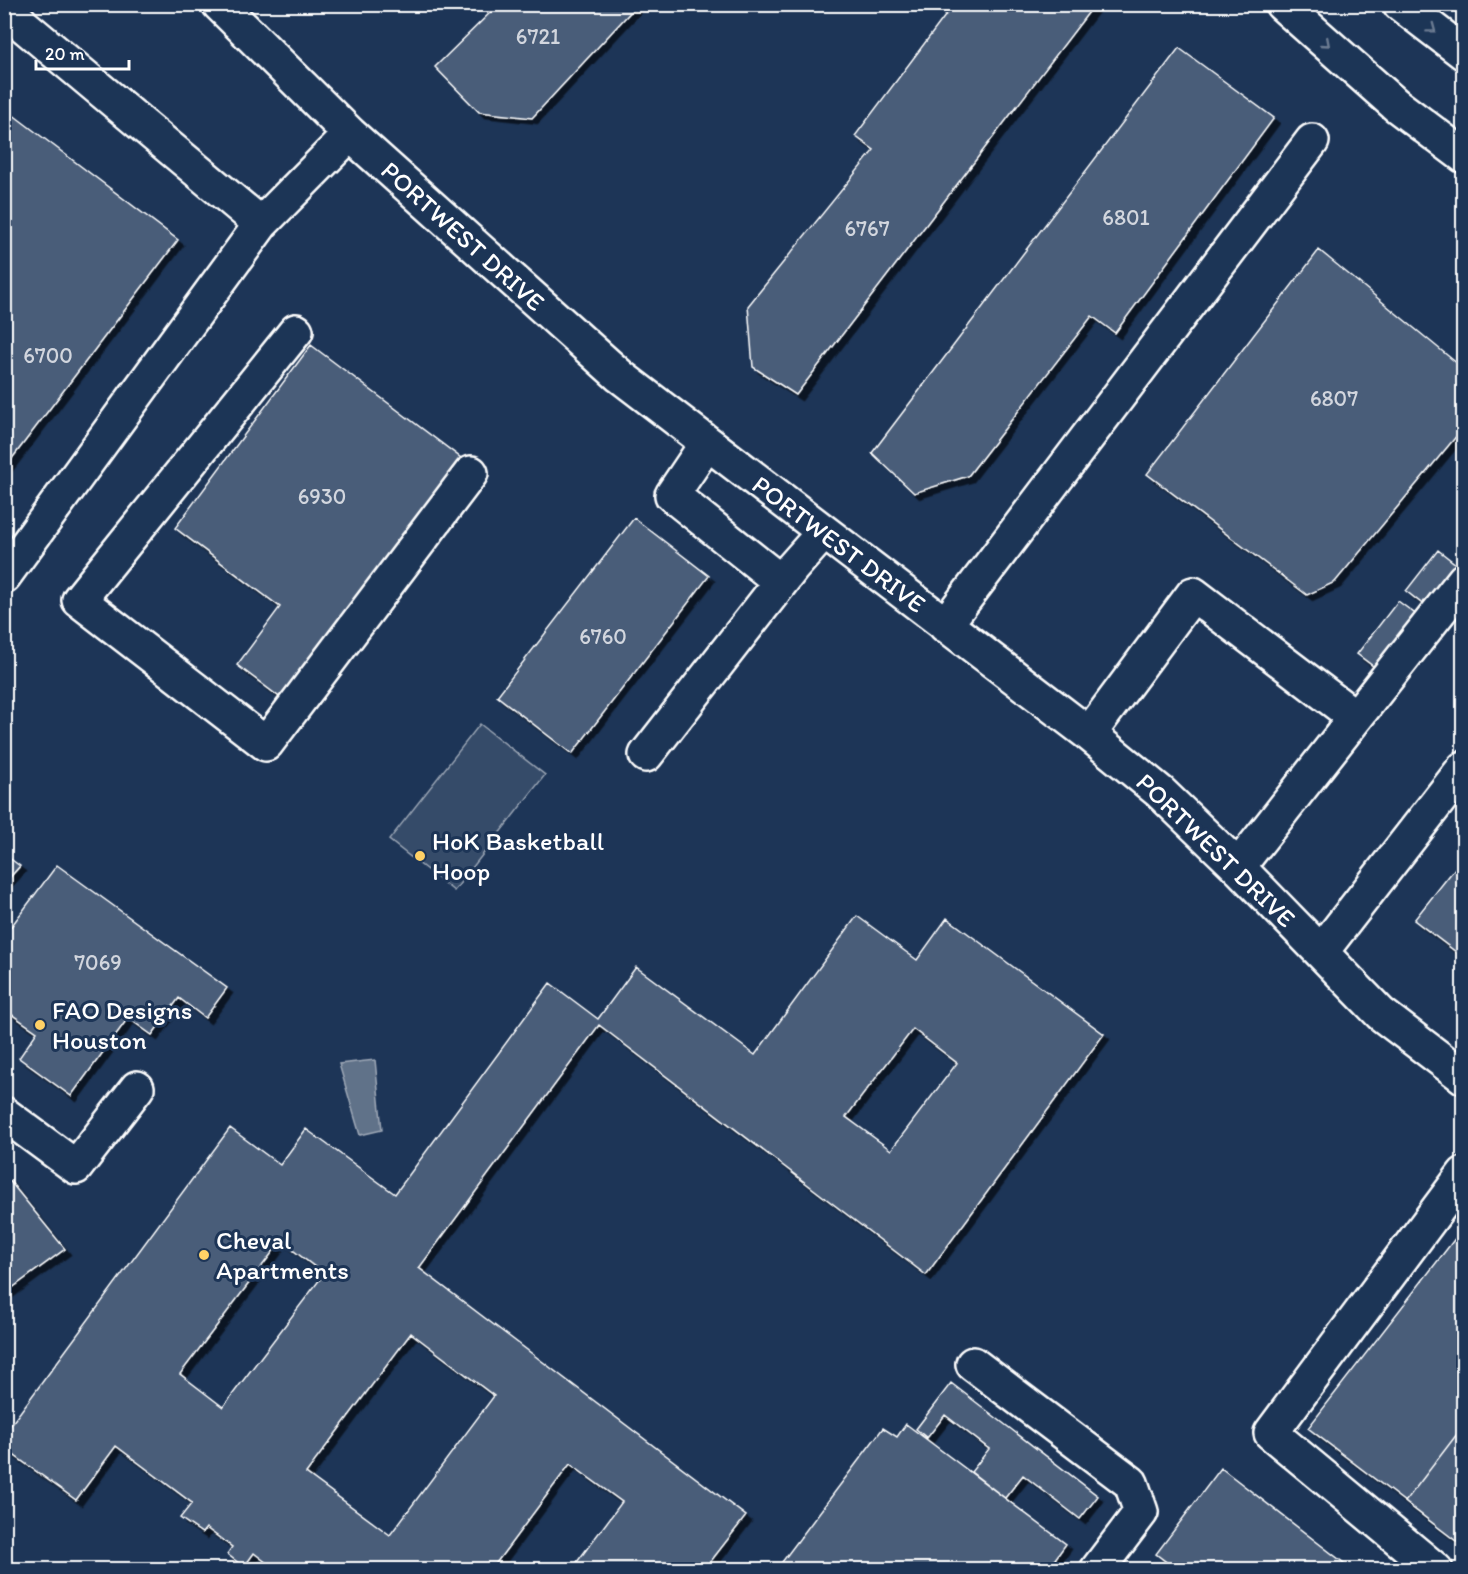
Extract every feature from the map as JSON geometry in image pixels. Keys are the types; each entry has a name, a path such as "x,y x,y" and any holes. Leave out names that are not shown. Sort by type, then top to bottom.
{"main road":[{"path":"5,4 23,25 261,224"},
{"name":"PORTWEST DRIVE","path":"219,4 350,134 620,376 1089,734 1160,792 1238,867 1381,1014 1464,1077"},
{"path":"1282,4 1396,105 1464,156"},
{"path":"1400,4 1464,53"},
{"path":"4,576 261,224 350,134"},
{"path":"945,625 1312,141"},
{"path":"296,331 79,600 266,744 471,473"},
{"path":"707,443 672,495 781,582"},
{"path":"646,755 781,582 824,532"},
{"path":"1238,867 1464,580"},
{"path":"1089,734 1193,594 1355,717"},
{"path":"1321,952 1464,768"},
{"path":"4,1114 76,1167 138,1088"},
{"path":"1436,1569 1271,1434 1464,1174"},
{"path":"973,1364 1131,1483 1141,1512 1097,1569"}],"shaded area":[{"path":"480,724 545,775 454,891 389,840"},
{"path":"375,1060 382,1130 360,1135 339,1064"}],"building":[{"path":"499,4 638,4 532,118 479,112 435,67"},
{"path":"954,4 1095,4 796,395 753,367 748,306 874,150 855,136"},
{"path":"1179,48 1274,118 1115,333 1092,316 968,476 914,493 872,453"},
{"path":"4,108 178,240 4,469"},
{"path":"1319,250 1464,369 1464,427 1335,582 1307,595 1147,474"},
{"path":"311,345 469,464 286,702 237,665 280,607 175,528"},
{"path":"634,518 709,576 572,754 497,696"},
{"path":"1438,550 1457,565 1425,606 1406,591"},
{"path":"1398,601 1418,616 1377,669 1357,654"},
{"path":"4,854 20,866 4,884"},
{"path":"1464,857 1464,958 1414,920"},
{"path":"57,865 227,988 205,1018 179,998 152,1035 128,1018 71,1096 19,1058 37,1032 4,1009 4,936"},
{"name":"Cheval Apartments","path":"857,916 917,960 947,918 1104,1034 926,1275 599,1025 419,1268 746,1516 704,1570 571,1570 622,1502 570,1464 491,1570 276,1570 254,1553 244,1567 227,1554 232,1547 206,1528 202,1533 180,1518 192,1503 116,1446 76,1500 4,1448 4,1434 230,1128 280,1165 306,1129 395,1194 550,983 598,1019 636,967 755,1055","holes":["913,1029 957,1063 891,1150 846,1117","281,1241 324,1274 223,1407 180,1374","411,1333 494,1396 390,1535 306,1473"]},
{"path":"4,1174 65,1249 4,1294"},
{"path":"1464,1227 1464,1425 1405,1502 1308,1428"},
{"path":"951,1383 1098,1496 1080,1519 1023,1475 1005,1498 971,1472 989,1449 945,1415 927,1438 916,1429"},
{"path":"906,1424 1066,1544 1055,1559 1069,1570 776,1570 883,1428 897,1437"},
{"path":"1457,1434 1464,1440 1464,1547 1405,1502"},
{"path":"1221,1468 1353,1570 1177,1570 1156,1554"}],"place":[{"name":"HoK Basketball Hoop","path":"420,856"},
{"name":"FAO Designs Houston","path":"40,1025"},
{"name":"Cheval Apartments","path":"204,1255"}]}
